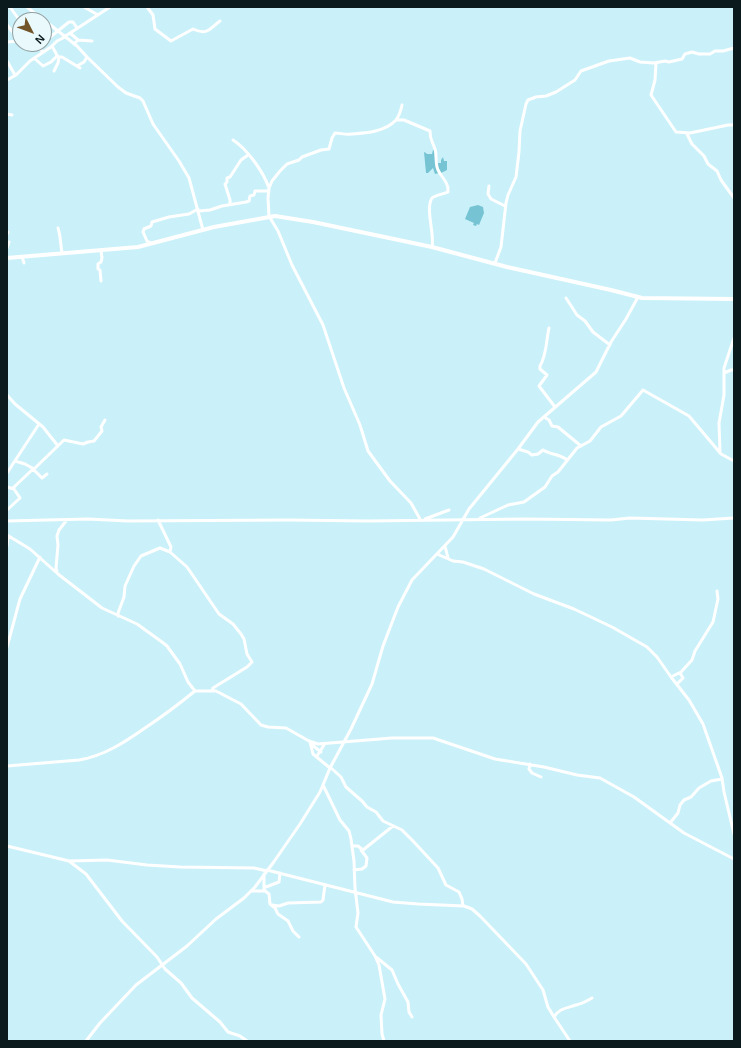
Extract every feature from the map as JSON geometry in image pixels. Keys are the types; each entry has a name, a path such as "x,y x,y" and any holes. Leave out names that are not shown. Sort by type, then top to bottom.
{"main road":[{"path":"7,258 65,252 101,251 142,247 204,230 269,216 287,217 432,247 611,290 638,298 734,299"}],"street":[{"path":"84,7 98,15"},
{"path":"54,71 58,63 58,56 52,46 57,41 110,7"},
{"path":"147,7 153,15 154,29 172,41 193,29 201,32 209,30 220,21"},
{"path":"52,35 70,21 73,22 77,28"},
{"path":"52,27 74,44 118,87 126,93 140,98 143,101 153,124 189,178 204,230"},
{"path":"70,33 78,40 92,41"},
{"path":"74,44 78,40"},
{"path":"495,263 501,247 504,205 516,177 521,126 526,101 558,91 575,80 581,71 608,61 627,58 640,62 669,62 682,59 685,54 692,52 699,54 710,54 715,51 723,51 734,48"},
{"path":"7,80 43,52"},
{"path":"58,56 78,67 87,58"},
{"path":"34,58 43,66 58,56"},
{"path":"7,61 15,75"},
{"path":"656,63 655,80 651,95 674,131 677,133 687,134 734,125"},
{"path":"402,106 396,120 388,126 371,133 335,133 332,138 330,148 314,152 287,164 276,176 269,189 268,198 269,216 278,231 292,264 323,325 344,388 360,425 368,451 390,481 411,503 422,519"},
{"path":"7,114 12,115"},
{"path":"399,115 402,120"},
{"path":"396,120 402,120 430,131 430,139 435,149 437,167 445,179 449,191 434,197 432,200 430,214 432,247"},
{"path":"687,134 692,144 704,156 708,164 717,171 734,198"},
{"path":"233,140 242,147 262,172 269,189"},
{"path":"230,204 225,184 227,182 227,178 230,177 241,160 248,155"},
{"path":"489,186 488,194 491,200 504,205"},
{"path":"153,243 147,241 143,232 144,229 151,226 152,222 169,216 189,214 198,210 210,210 230,204 249,201 250,196 254,195 255,191 269,189"},
{"path":"58,228 62,252 65,252"},
{"path":"7,248 9,242"},
{"path":"101,251 102,258 101,262 98,264 101,281"},
{"path":"22,257 24,263"},
{"path":"566,298 576,314 585,321 593,332 610,345"},
{"path":"86,1041 100,1023 129,992 187,946 216,919 251,891 267,871 300,824 323,784 330,767 344,742 372,684 383,646 402,598 413,578 453,537 469,509 536,425 596,372 638,298"},
{"path":"549,328 546,338 547,348 544,355 544,360 540,366 540,369 547,375 539,386 555,407"},
{"path":"720,452 720,419 724,395 725,361 734,338"},
{"path":"724,373 734,370"},
{"path":"478,519 508,505 524,502 548,484 553,475 558,472 577,448 590,441 601,427 621,416 643,390 689,416 724,456 734,461"},
{"path":"7,395 15,404 39,424 58,446"},
{"path":"544,417 549,420 552,426 558,427 581,446"},
{"path":"13,488 65,440 83,444 94,441 102,431 101,428 105,420"},
{"path":"7,473 39,424"},
{"path":"576,443 577,448"},
{"path":"518,449 532,455 538,454 543,450 557,454 567,460"},
{"path":"15,461 25,464 42,478 47,474"},
{"path":"7,487 13,488 20,498 7,510"},
{"path":"422,519 448,510"},
{"path":"7,520 66,521 88,519 128,521 368,521 422,519 611,520 630,518 703,520 734,518"},
{"path":"158,520 171,547 170,552"},
{"path":"58,574 56,568 58,545 57,536 59,530 66,521"},
{"path":"7,546 8,536 24,545 40,557 58,574 102,608 143,628 167,646 180,664 188,682 195,691"},
{"path":"445,546 448,558"},
{"path":"118,616 118,610 124,597 125,586 132,568 139,558 142,555 160,548 170,552 187,566 195,581 219,614 235,627 243,637 247,654 252,662 247,667 213,688 212,691"},
{"path":"437,554 484,569 527,591 578,611 619,630 647,646 677,684 703,724 722,779 734,834"},
{"path":"7,647 20,599 40,557"},
{"path":"671,677 680,673 692,660 695,651 713,622 718,599 717,591"},
{"path":"677,684 683,678 680,673"},
{"path":"7,766 79,760 105,752 134,736 181,703 195,691 216,691 241,704 261,725 286,728 311,743 320,752"},
{"path":"311,743 324,745 392,738 434,738 491,758 553,768 579,775 600,778 634,797 698,841 734,859"},
{"path":"311,743 313,753 341,777 346,787 367,807 376,812 382,820 402,830 436,866 446,885 459,892 463,906"},
{"path":"317,756 324,745"},
{"path":"530,764 529,769 531,773 540,777"},
{"path":"670,823 678,813 680,805 684,800 691,797 699,788 711,781 722,779"},
{"path":"323,784 340,820 349,831 352,846 358,913 356,928 374,956 379,967 385,999 381,1015 384,1041"},
{"path":"361,850 377,840 384,832 393,826"},
{"path":"7,846 70,861 107,860 180,867 256,868 397,902 463,906 469,908 480,916 526,964 543,990 548,1007 570,1041"},
{"path":"352,846 358,846 367,859 366,866 362,869 354,870"},
{"path":"70,861 86,874 122,921 165,969 181,982 192,998 220,1022 228,1032 240,1036 247,1041"},
{"path":"251,891 279,882 280,873"},
{"path":"264,874 265,887 269,902 278,914 288,921 293,931 300,937"},
{"path":"271,904 279,906 288,903 321,902 323,900 325,885"},
{"path":"374,956 392,970 408,1002 409,1012 412,1017"},
{"path":"554,1017 564,1008 577,1005 592,998"}],"shaded area":[{"path":"433,150 438,163 441,163 443,157 444,161 447,161 447,170 435,174 433,168 426,173 424,152 427,154 432,154"},
{"path":"478,205 483,207 484,213 479,225 477,224 476,226 473,225 474,223 465,219 470,207"}]}
